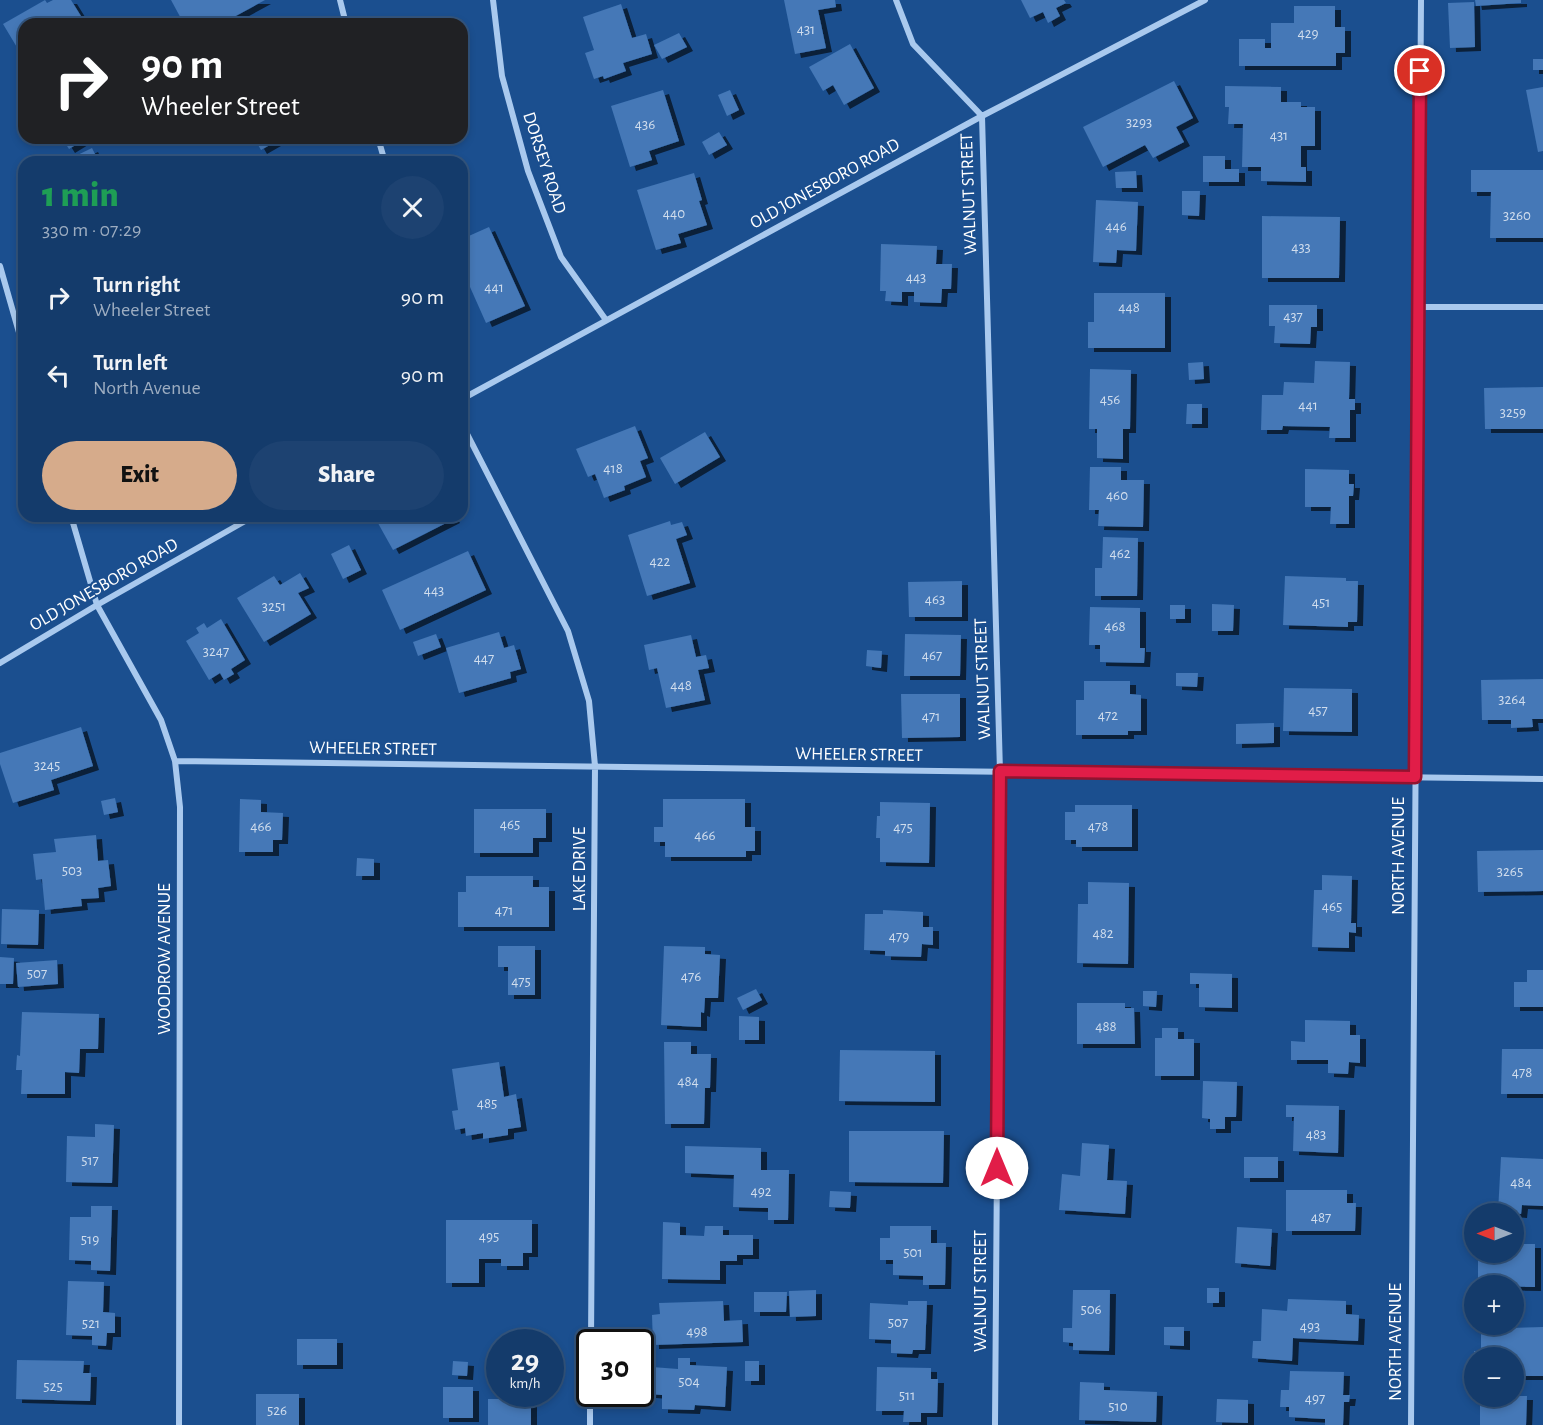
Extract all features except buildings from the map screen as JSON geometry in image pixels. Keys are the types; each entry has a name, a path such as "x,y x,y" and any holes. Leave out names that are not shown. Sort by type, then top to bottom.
{"street":[{"path":"340,0 344,18"},
{"name":"DORSEY ROAD","path":"493,0 502,76 528,171 561,257 606,320"},
{"name":"WALNUT STREET","path":"896,0 913,44 982,116 1000,771 995,1425"},
{"name":"OLD JONESBORO ROAD","path":"468,396 982,116 1205,0"},
{"name":"NORTH AVENUE","path":"1411,1425 1421,0"},
{"path":"0,266 18,329"},
{"path":"1419,307 1543,307"},
{"name":"LAKE DRIVE","path":"468,436 568,631 589,701 595,766 591,1329"},
{"name":"WOODROW AVENUE","path":"73,522 97,604 161,720 175,761 180,807 179,1425"},
{"name":"OLD JONESBORO ROAD","path":"0,663 97,604 243,522"},
{"name":"WHEELER STREET","path":"175,761 1543,779"},
{"path":"590,1407 590,1425"}],"route":[{"path":"997,1168 1000,771 1415,777 1420,71"}]}
